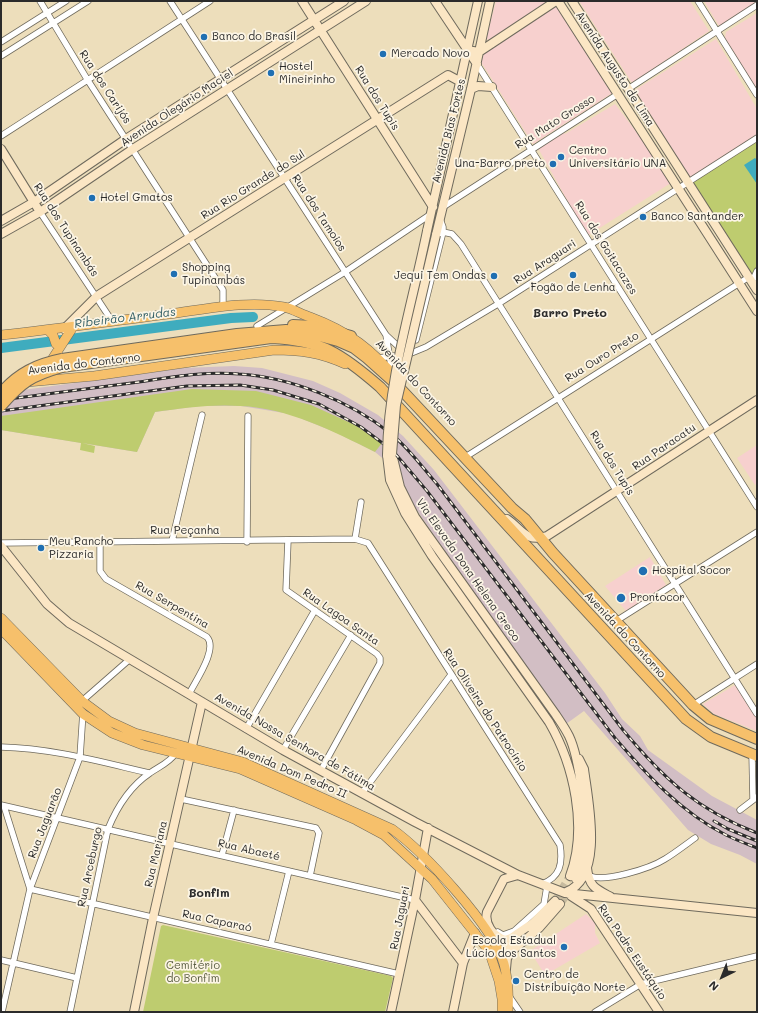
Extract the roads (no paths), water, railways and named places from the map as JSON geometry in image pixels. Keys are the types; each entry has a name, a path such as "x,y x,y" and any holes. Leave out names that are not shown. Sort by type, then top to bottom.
{"highway":[{"path":"237,334 257,326 280,324 314,326 351,336"},
{"name":"Avenida do Contorno","path":"2,387 37,365 60,342 295,331 324,336 354,348 396,384 512,508 525,519 540,538 693,705 710,719 757,739"},
{"name":"Avenida do Contorno","path":"60,342 271,338 293,339 313,343 337,355 360,370 380,387 686,719 711,737 754,755"},
{"name":"Avenida do Contorno","path":"1,406 19,386 33,376 60,342"}],"main road":[{"name":"Rua dos Tupis","path":"302,1 377,120 431,213"},
{"name":"Avenida Olegário Maciel","path":"1,221 34,202 126,139 344,1"},
{"name":"Avenida Olegário Maciel","path":"1,234 40,212 133,149 366,1"},
{"name":"Rua dos Goitacazes","path":"435,1 477,64"},
{"name":"Avenida Bias Fortes","path":"427,231 478,1"},
{"name":"Avenida Bias Fortes","path":"439,234 440,219 472,89 490,1"},
{"path":"467,50 479,52 557,1"},
{"name":"Avenida Augusto de Lima","path":"557,1 757,311"},
{"name":"Avenida Augusto de Lima","path":"572,1 757,290"},
{"name":"Rua Rio Grande do Sul","path":"60,342 97,296 448,75 455,77 461,82"},
{"path":"472,89 478,86 492,87"},
{"name":"Rua dos Tupinambás","path":"1,149 40,212"},
{"name":"Via Elevada Dona Helena Greco","path":"427,231 393,387 387,429 390,455 390,480 405,514 432,556 549,722 560,741 572,781 577,821 577,848 573,877 582,861 585,842 584,820 576,759 569,736 551,708 414,517 400,487 390,455 396,405 439,234"},
{"name":"Avenida do Contorno","path":"1,335 60,342 116,321 223,307 260,305 286,307 324,322 351,336 378,358 525,519"},
{"path":"60,342 53,358 57,372 94,376"},
{"path":"31,382 60,342"},
{"name":"Avenida do Contorno","path":"2,387 31,382 94,376 274,350 300,350 326,355 360,370"},
{"name":"Rua Paracatu","path":"540,538 554,532 617,492 757,400"},
{"path":"502,518 508,519 527,536 540,538"},
{"name":"Avenida Nossa Senhora de Fátima","path":"1,544 38,593 59,616 283,750 518,875 565,893 757,913"},
{"name":"Avenida Dom Pedro II","path":"1,618 82,701 109,721 135,733 240,769 366,825 384,835 421,867 452,901 489,951 503,963 509,996 508,1012"},
{"name":"Avenida Dom Pedro II","path":"1,629 83,714 112,733 127,739 176,753 192,752 243,762 392,829 423,855 476,916 496,957 502,999 502,1012"},
{"name":"Rua Mariana","path":"134,1012 153,918 192,752 202,702"},
{"path":"565,893 576,888 587,871 592,845 584,769 569,736"},
{"name":"Rua Jaguari","path":"391,1012 415,900 428,828"},
{"name":"Avenida Nossa Senhora de Fátima","path":"587,871 589,880 596,888 614,898"},
{"path":"518,875 504,879 487,912 486,917 488,925 496,936 505,940 511,938 533,923"},
{"name":"Rua Padre Eustáquio","path":"565,893 581,901 592,909 659,1012"},
{"path":"415,900 463,963"},
{"path":"496,957 558,902 539,928 512,951 507,958 506,977"},
{"path":"453,1012 463,963 475,933"}],"street":[{"name":"Rua dos Carijós","path":"40,1 87,80 223,290 223,307"},
{"path":"1,42 66,1"},
{"path":"1,56 88,1"},
{"name":"Rua dos Tamoios","path":"170,1 386,335 398,348 409,354"},
{"path":"1,136 210,1"},
{"path":"698,1 757,95"},
{"path":"628,89 757,5"},
{"name":"Rua dos Goitacazes","path":"477,64 757,507"},
{"name":"Rua Mato Grosso","path":"443,207 618,94"},
{"name":"Rua Araguari","path":"378,358 390,358 409,354 426,347 498,304 687,181 757,138"},
{"name":"Rua dos Tupinambás","path":"40,212 97,296 110,318 116,321"},
{"path":"257,326 345,272 431,213"},
{"name":"Avenida Bias Fortes","path":"403,334 425,224 431,213"},
{"name":"Avenida Bias Fortes","path":"416,340 439,234"},
{"name":"Rua dos Tupis","path":"439,234 452,234 461,244 757,714"},
{"name":"Rua Ouro Preto","path":"467,456 557,397 757,271"},
{"name":"Rua Ouro Preto","path":"749,277 757,271"},
{"path":"386,335 397,339 403,334 407,340 416,340 421,346 426,347"},
{"name":"Rua dos Tamoios","path":"386,335 393,373"},
{"path":"172,541 202,415"},
{"path":"248,416 248,542"},
{"path":"355,539 361,502"},
{"path":"616,621 757,532"},
{"name":"Rua Peçanha","path":"1,544 172,541 248,542 355,539 368,543"},
{"name":"Rua Lagoa Santa","path":"288,540 286,590 377,654 380,661 321,770"},
{"name":"Rua Serpentina","path":"100,542 100,571 106,579 210,640 211,650 189,694"},
{"name":"Rua Oliveira do Patrocínio","path":"368,543 450,676 560,845 560,867 551,881 544,885"},
{"path":"246,729 315,610"},
{"path":"283,750 351,635"},
{"path":"82,701 130,659"},
{"path":"693,705 757,664"},
{"path":"362,793 450,676"},
{"name":"Rua Jaguarão","path":"2,1012 30,889 80,757 83,714 82,701"},
{"path":"1,747 16,747 80,757 149,773"},
{"name":"Rua Arceburgo","path":"70,1012 108,829 121,802 131,790 149,773 171,761 176,753"},
{"path":"740,810 755,799 754,755"},
{"path":"181,799 317,829 319,833 310,876"},
{"path":"3,806 30,889"},
{"name":"Rua Abaeté","path":"3,806 415,900"},
{"path":"222,855 234,810"},
{"path":"587,871 593,878 603,878 647,868 664,860 696,838"},
{"path":"272,944 289,871"},
{"path":"596,888 597,884 603,878"},
{"path":"488,925 503,935 514,931 544,904 544,885"},
{"name":"Rua Caparaó","path":"30,889 399,974"},
{"path":"595,1012 640,984 757,956"},
{"path":"1,960 77,978"},
{"path":"509,996 520,1012"}],"water":[{"path":"755,158 757,160 757,184 744,165"}],"waterway":[{"name":"Ribeirão Arrudas","path":"1,348 231,318 253,317"}],"tunnel":[{"path":"555,901 570,876"},
{"path":"560,904 571,888"}],"railway":[{"path":"1,400 176,376 227,373 258,376 299,386 338,401 357,411 374,421 397,439 437,484 638,748 682,791 716,814 757,833"},
{"path":"1,411 187,386 240,385 273,390 319,404 361,427 393,451 427,491 615,738 640,766 666,792 695,816 726,835 757,848"},
{"path":"714,821 728,829 757,841"}],"place":[{"name":"Banco do Brasil","path":"204,37"},
{"name":"Mercado Novo","path":"383,54"},
{"name":"Hostel Mineirinho","path":"271,73"},
{"name":"Centro Universitário UNA","path":"561,157"},
{"name":"Una-Barro preto","path":"553,164"},
{"name":"Hotel Gmatos","path":"92,198"},
{"name":"Banco Santander","path":"643,217"},
{"name":"Shopping Tupinambás","path":"174,274"},
{"name":"Fogão de Lenha","path":"573,275"},
{"name":"Jequi Tem Ondas","path":"494,276"},
{"name":"Meu Rancho Pizzaria","path":"41,548"},
{"name":"Hospital Socor","path":"643,571"},
{"name":"Prontocor","path":"621,598"},
{"name":"Escola Estadual Lúcio dos Santos","path":"564,947"},
{"name":"Centro de Distribuição Norte","path":"516,981"}],"district":[{"name":"Barro Preto","path":"570,313"},
{"name":"Bonfim","path":"209,893"}],"park label":[{"name":"Cemitério do Bonfim","path":"193,972"}]}
